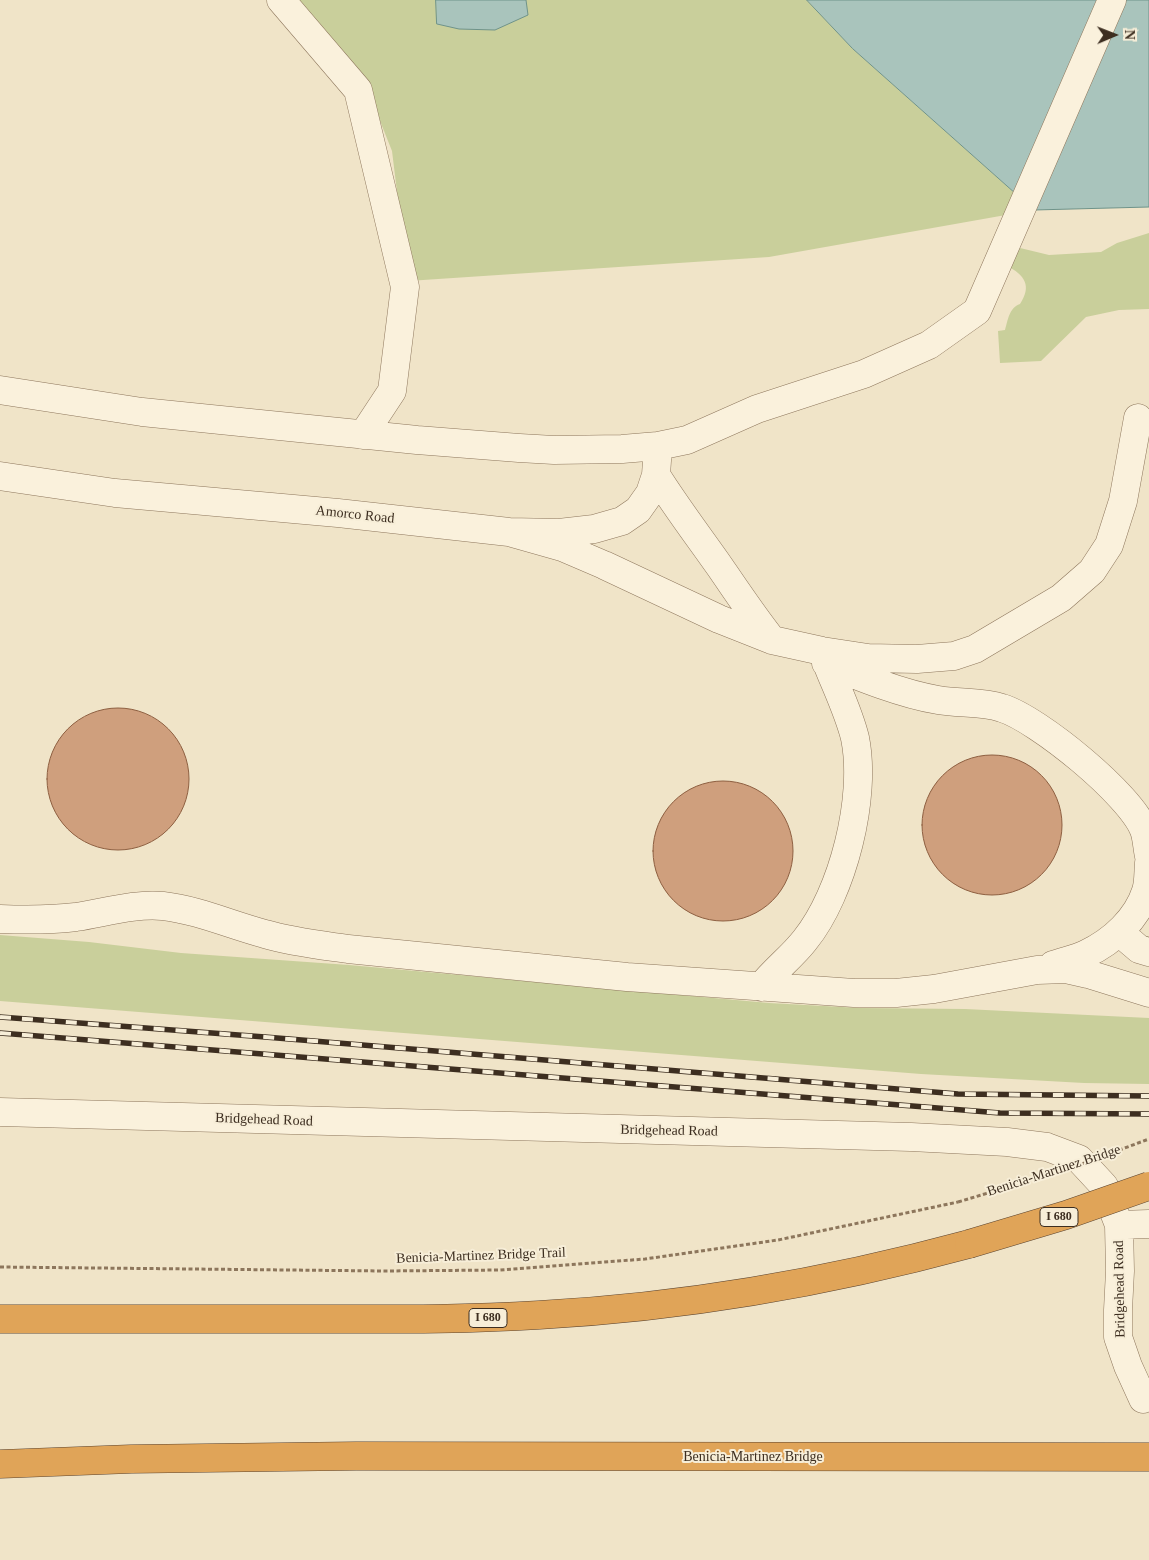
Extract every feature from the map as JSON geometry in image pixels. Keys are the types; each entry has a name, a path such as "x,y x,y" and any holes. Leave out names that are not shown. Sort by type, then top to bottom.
{"highway":[{"name":"I 680","path":"0,1319 443,1318 540,1315 656,1305 771,1288 884,1265 969,1244 1066,1215 1149,1186"},
{"name":"Benicia-Martinez Bridge","path":"0,1464 141,1458 356,1456 1149,1457"}],"street":[{"path":"281,0 358,90 405,287 392,391 363,434"},
{"path":"0,390 142,412 528,449 583,450 658,446 687,440 757,409 864,374 929,346 978,311 1112,0"},
{"path":"824,657 917,659 954,656 984,645 1062,598 1092,571 1109,545 1123,501 1138,418"},
{"name":"Amorco Road","path":"0,476 116,493 338,513 509,532 560,533 594,529 622,521 638,510 650,493 656,475 658,446"},
{"path":"656,475 746,607 772,640"},
{"path":"509,532 571,551 719,619 772,640 824,657 855,674 915,695 936,700 1002,708 1022,717 1102,777 1127,803 1144,830 1149,856"},
{"path":"760,986 805,941 825,911 841,873 851,830 858,787 859,763 845,706 824,657"},
{"path":"0,919 33,920 74,917 132,908 161,906 192,911 266,934 305,943 348,949 627,977 854,993 896,992 968,984 1037,970 1085,955 1103,945 1119,932 1136,913 1147,890 1149,863"},
{"path":"1119,932 1139,949 1149,952"},
{"path":"1037,970 1066,969 1149,993"},
{"name":"Bridgehead Road","path":"0,1112 911,1137 1007,1142 1047,1147 1079,1160 1104,1186 1118,1225 1120,1271 1118,1337 1128,1366 1143,1399"},
{"path":"1118,1225 1149,1224"}],"path":[{"name":"Benicia-Martinez Bridge","path":"958,1202 1068,1169 1149,1139"},
{"name":"Benicia-Martinez Bridge Trail","path":"0,1267 510,1269 646,1259 778,1240 958,1202"}],"green space":[{"path":"297,0 807,0 853,49 1034,210 769,257 408,281 392,151 361,73"},
{"path":"1149,233 1149,309 1119,310 1086,317 1041,361 1000,363 998,331 1005,330 1011,311 1020,304 1026,292 1025,282 1022,277 1007,266 1016,247 1049,255 1101,252 1117,243"},
{"path":"0,935 89,942 181,953 349,965 769,1003 860,1008 965,1009 1149,1018 1149,1084 1084,1083 921,1074 0,1001"}],"water":[{"path":"436,0 526,0 528,15 495,30 459,29 437,24"},
{"path":"807,0 1149,0 1149,207 1034,210 853,49"}],"building":[{"path":"118,708 132,709 145,713 158,720 168,729 177,739 184,752 188,765 188,793 184,806 177,819 168,829 158,838 145,845 132,849 118,850 104,849 91,845 78,838 68,829 59,819 52,806 48,793 47,779 48,765 52,752 59,739 68,729 78,720 91,713 104,709"},
{"path":"992,755 1006,756 1019,760 1041,776 1057,798 1061,811 1061,839 1057,852 1041,874 1019,890 1006,894 992,895 978,894 965,890 943,874 927,852 923,839 922,825 923,811 927,798 943,776 965,760 978,756"},
{"path":"723,781 737,782 750,786 772,802 788,824 792,837 792,865 788,878 772,900 750,916 737,920 723,921 709,920 696,916 674,900 658,878 654,865 653,851 654,837 658,824 674,802 696,786 709,782"}],"railway":[{"path":"0,1017 958,1094 1149,1096"},
{"path":"0,1033 1000,1113 1149,1114"}]}
